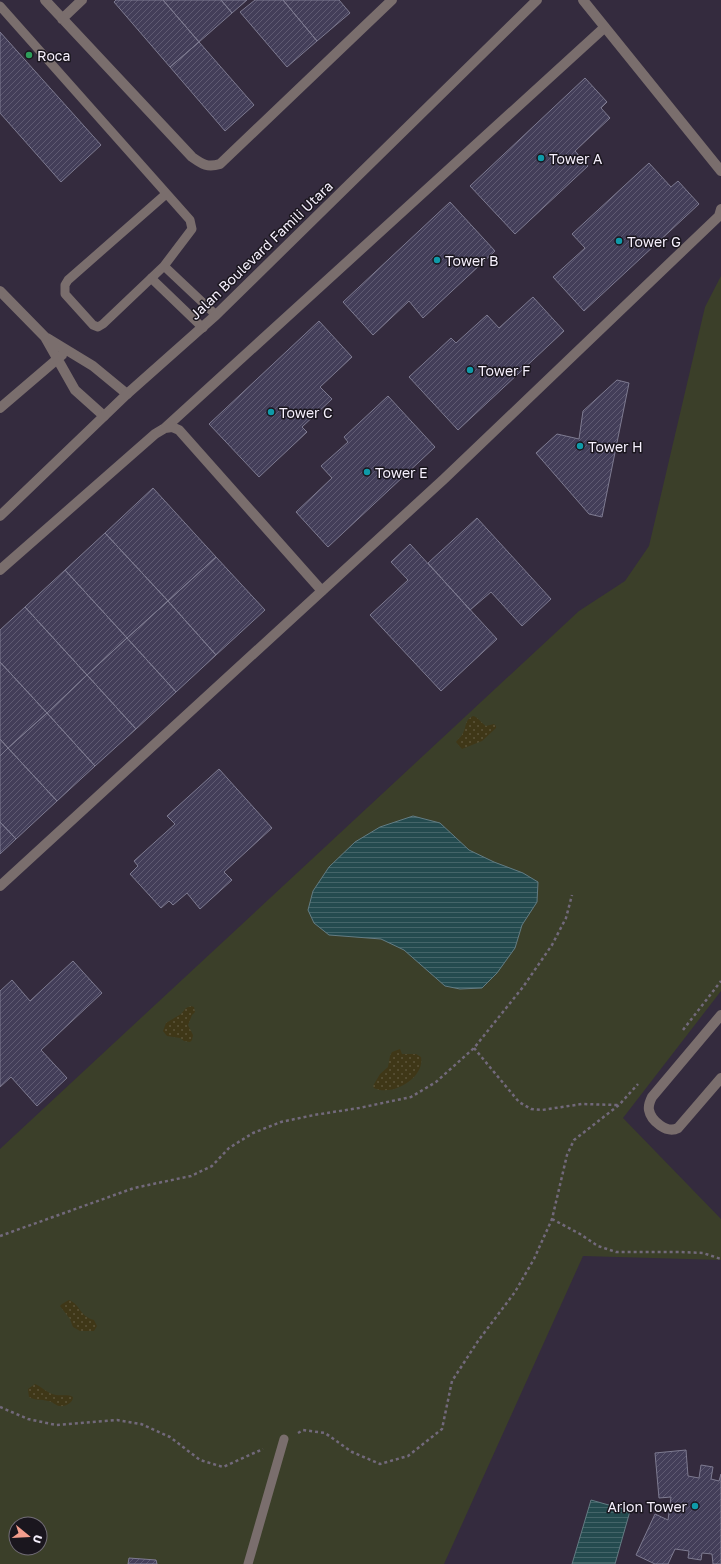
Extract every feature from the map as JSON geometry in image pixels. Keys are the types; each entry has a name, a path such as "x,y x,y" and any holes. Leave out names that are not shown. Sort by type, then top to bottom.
{"street":[{"path":"45,0 192,157 205,166 220,164 392,0"},
{"path":"62,19 82,0"},
{"name":"Jalan Boulevard Famili Utara","path":"0,516 127,394 203,328 537,0"},
{"path":"583,0 721,171"},
{"path":"0,570 155,434 165,428 605,27"},
{"path":"0,886 444,480 719,216 721,209"},
{"path":"0,292 45,337 93,366 127,394"},
{"path":"45,337 74,390 104,416"},
{"path":"0,408 67,350"},
{"path":"165,428 172,427 179,430 322,591"},
{"path":"721,1014 652,1097 648,1105 654,1120 667,1130 673,1131 678,1128 721,1078"}],"lane":[{"path":"0,6 190,220 192,229 164,266 98,327 93,325 64,294 65,285 68,280 166,194"},
{"path":"164,266 216,315"},
{"path":"151,278 203,328"},
{"path":"248,1564 284,1439"}],"path":[{"path":"0,1236 134,1188 191,1176 212,1166 229,1148 253,1133 281,1122 411,1097 436,1082 474,1048 523,987 552,945 566,918 572,895"},
{"path":"678,1036 721,981"},
{"path":"474,1048 519,1102 531,1109 542,1110 582,1104 619,1105"},
{"path":"0,1408 28,1419 56,1425 117,1420 141,1424 170,1437 200,1460 223,1467 303,1430 325,1433 352,1452 380,1464 408,1456 442,1429 452,1381 478,1341 515,1292 534,1259 552,1219 567,1155 574,1140 619,1105 639,1083"},
{"path":"552,1219 580,1234 598,1246 616,1252 688,1252 703,1253 721,1259"}],"shaded area":[{"path":"721,276 721,991 623,1118 721,1219 721,1260 583,1256 444,1564 0,1564 0,1149 579,611 625,581 649,546 705,307"},
{"path":"413,816 440,823 469,850 494,862 523,873 538,882 537,902 522,925 515,948 497,973 482,988 460,989 445,986 404,950 381,939 329,935 314,923 308,910 313,891 329,867 355,842 380,827"},
{"path":"591,1500 630,1511 615,1564 572,1564"}],"sand":[{"path":"473,716 486,726 494,724 496,728 482,741 462,749 456,742 464,732 468,720"},
{"path":"191,1006 194,1007 195,1012 192,1015 188,1025 193,1035 192,1040 190,1042 184,1041 180,1038 167,1036 163,1031 166,1023"},
{"path":"400,1049 402,1054 416,1054 421,1057 421,1065 418,1072 406,1084 398,1088 381,1090 374,1088 373,1086 380,1074 388,1067 392,1052"},
{"path":"69,1300 76,1305 85,1316 94,1320 97,1326 94,1331 80,1331 73,1327 70,1319 60,1306"},
{"path":"35,1384 50,1393 73,1397 73,1399 68,1404 61,1406 49,1401 29,1397 28,1389"}],"building":[{"path":"116,0 163,0 199,42 170,67 114,2"},
{"path":"163,0 221,0 232,13 199,42"},
{"path":"221,0 247,0 232,13"},
{"path":"255,0 283,0 317,41 287,67 240,12"},
{"path":"283,0 339,0 350,13 317,41"},
{"path":"0,32 101,145 61,182 0,113"},
{"path":"199,42 254,105 225,131 170,67"},
{"name":"Tower A","path":"585,78 607,102 601,108 610,118 575,151 588,166 515,234 470,186"},
{"name":"Tower G","path":"649,163 671,187 678,181 699,204 584,311 553,277 585,248 572,234"},
{"name":"Tower B","path":"450,202 495,251 423,318 409,301 373,335 343,302"},
{"name":"Tower F","path":"533,297 564,331 458,430 409,377 451,338 456,343 487,315 499,328"},
{"name":"Tower C","path":"319,321 352,357 320,387 332,399 302,427 307,432 259,477 209,424"},
{"name":"Tower H","path":"617,380 629,383 602,517 589,514 536,453 557,434 579,439 583,411"},
{"name":"Tower E","path":"388,396 435,447 328,547 296,512 332,478 321,466 348,442 344,437"},
{"path":"153,488 216,557 168,601 105,533"},
{"path":"477,518 551,599 522,626 491,592 470,610 428,563"},
{"path":"105,533 168,601 127,638 65,570"},
{"path":"410,544 497,639 441,691 370,615 408,580 391,562"},
{"path":"216,557 265,610 216,655 168,601"},
{"path":"65,570 127,638 87,675 25,607"},
{"path":"168,601 216,655 176,692 127,638"},
{"path":"25,607 87,675 47,713 0,662 0,630"},
{"path":"127,638 176,692 136,729 87,675"},
{"path":"0,662 47,713 8,748 0,739"},
{"path":"87,675 136,729 95,766 47,713"},
{"path":"47,713 95,766 57,801 8,748"},
{"path":"0,739 8,748 0,756"},
{"path":"8,748 57,801 16,839 0,822 0,756"},
{"path":"219,769 272,828 224,872 232,880 200,909 187,893 173,905 169,901 161,908 130,874 138,866 134,861 175,824 167,816"},
{"path":"0,822 16,839 0,854"},
{"path":"73,961 102,993 41,1050 67,1078 37,1106 11,1077 0,1087 0,991 12,980 30,1001"},
{"name":"Arion Tower","path":"686,1450 688,1476 699,1478 701,1465 713,1467 711,1479 719,1481 721,1474 721,1564 713,1564 712,1554 702,1553 701,1560 688,1558 689,1551 675,1549 668,1564 655,1564 636,1555 655,1514 668,1520 671,1497 659,1498 655,1453"},
{"path":"129,1558 156,1560 157,1564 128,1564"}],"place":[{"name":"Roca","path":"29,55"},
{"name":"Tower A","path":"541,158"},
{"name":"Tower G","path":"619,241"},
{"name":"Tower B","path":"437,260"},
{"name":"Tower F","path":"470,370"},
{"name":"Tower C","path":"271,412"},
{"name":"Tower H","path":"580,446"},
{"name":"Tower E","path":"367,472"},
{"name":"Arion Tower","path":"695,1506"}]}
